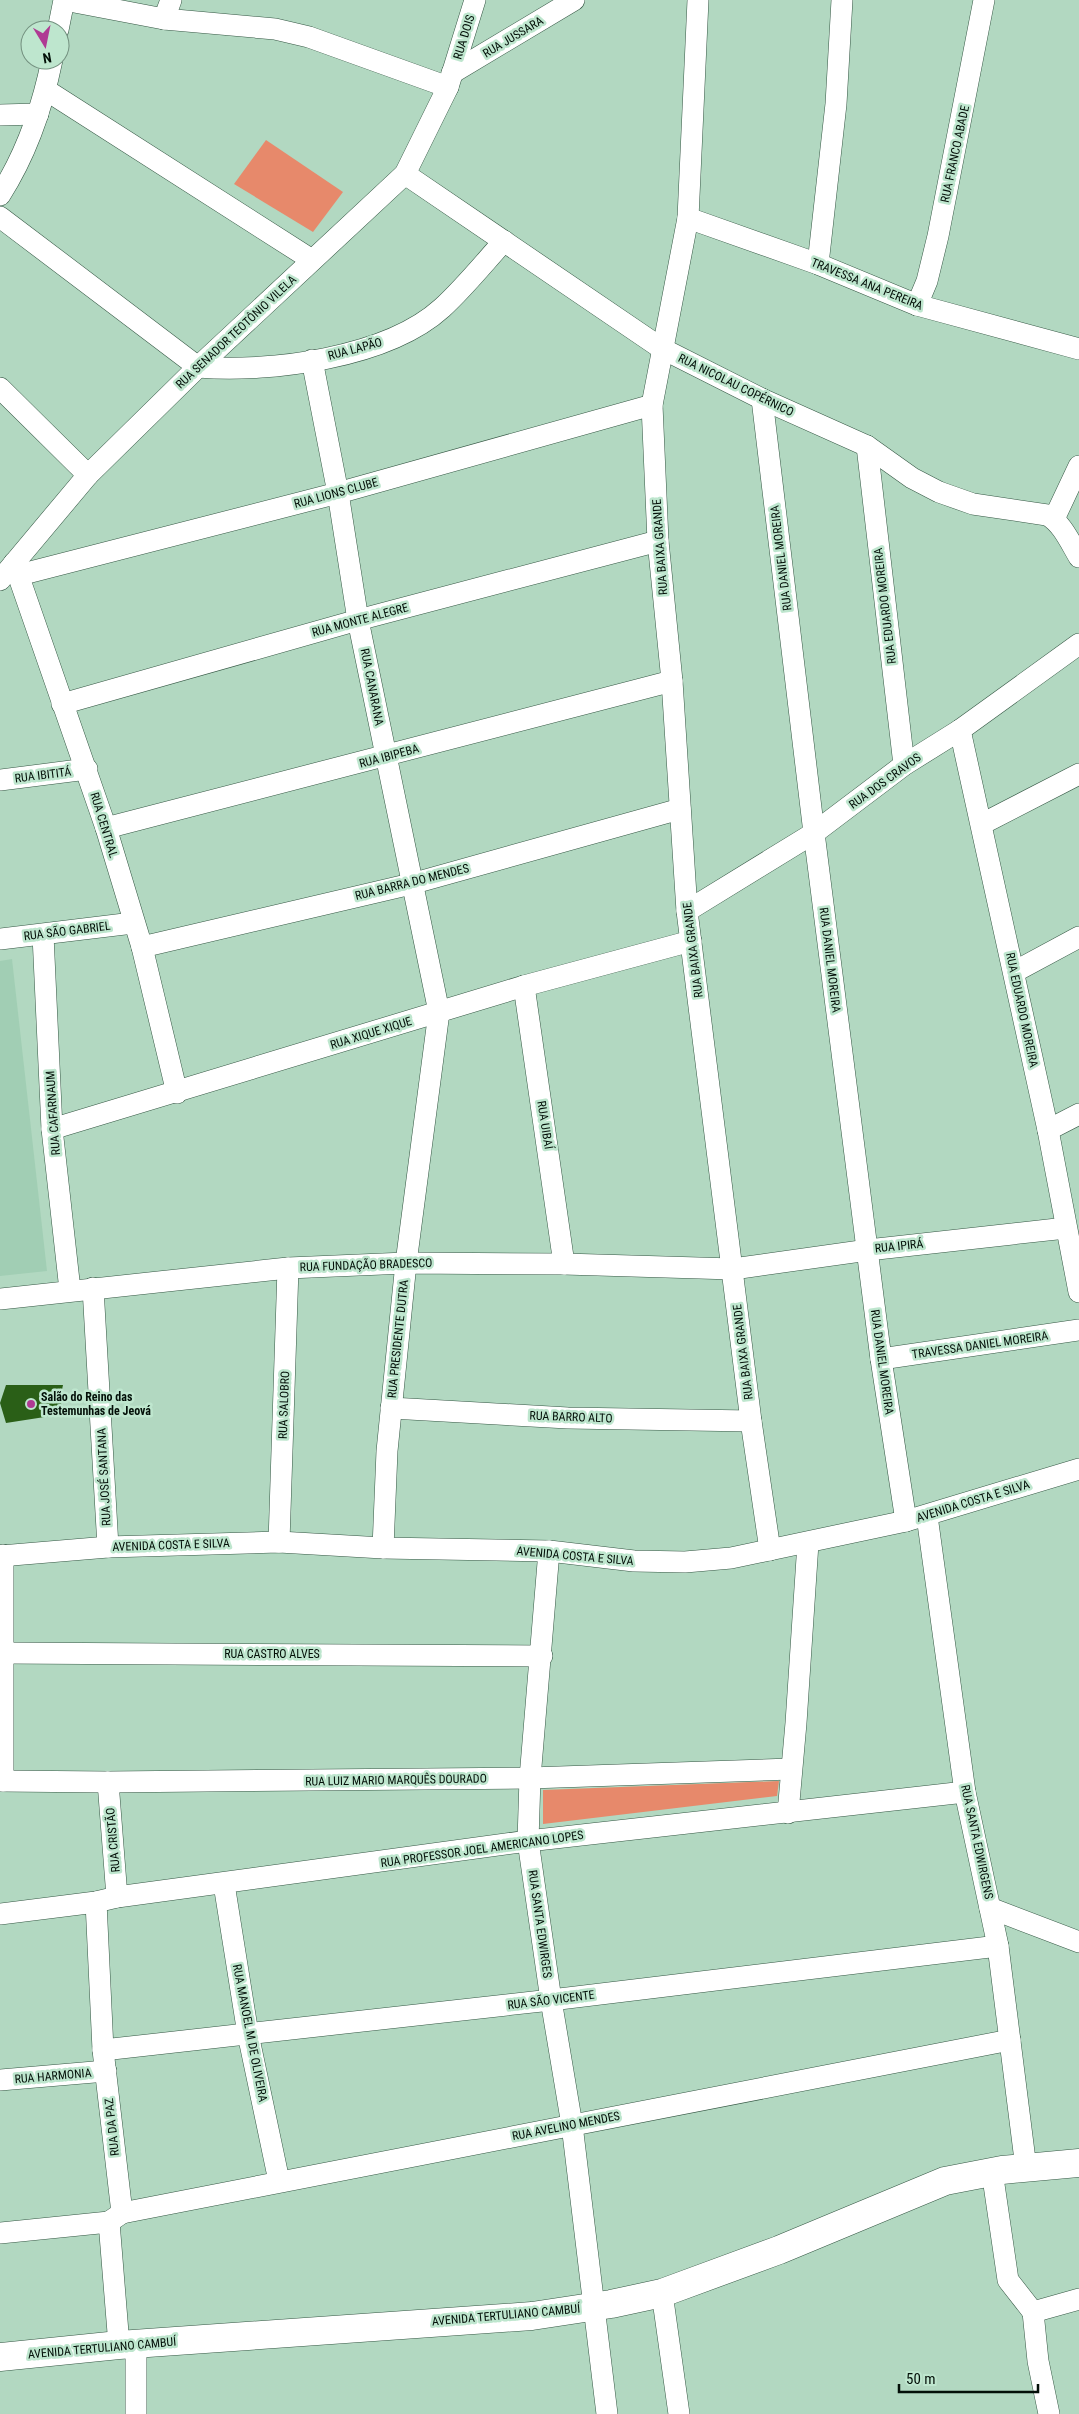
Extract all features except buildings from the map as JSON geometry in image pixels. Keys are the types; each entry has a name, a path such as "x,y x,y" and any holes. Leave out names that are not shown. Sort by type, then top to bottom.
{"main road":[{"name":"AVENIDA TERTULIANO CAMBUÍ","path":"0,2357 128,2345 532,2316 593,2307 662,2293 779,2250 945,2181 992,2171 1079,2163"}],"street":[{"path":"60,20 64,0 168,10 309,37 450,80"},
{"name":"RUA DOIS","path":"450,80 475,0"},
{"name":"RUA JUSSARA","path":"450,80 574,0"},
{"name":"RUA BAIXA GRANDE","path":"698,0 688,218 661,348 652,405 658,541 672,681 687,911 751,1421 770,1550"},
{"path":"818,264 836,104 842,0"},
{"name":"RUA FRANCO ABADE","path":"918,305 927,280 938,236 984,0"},
{"path":"0,195 18,168 31,138 46,90 50,70"},
{"name":"RUA SENADOR TEOTÔNIO VILELA","path":"11,573 88,475 198,367 404,174 450,80"},
{"path":"46,90 312,260"},
{"path":"0,115 38,114"},
{"name":"RUA NICOLAU COPÉRNICO","path":"404,174 661,348 762,398 867,446 906,474 939,492 972,504 1046,515 1054,519"},
{"path":"0,216 198,367"},
{"name":"TRAVESSA ANA PEREIRA","path":"688,218 818,264 918,305 1079,349"},
{"name":"RUA LAPÃO","path":"198,367 227,369 261,368 312,360 373,346 412,329 441,309 504,241"},
{"name":"RUA CANARANA","path":"312,360 338,493 358,620 439,1012"},
{"path":"0,388 88,475"},
{"name":"RUA DANIEL MOREIRA","path":"762,398 880,1359 906,1521"},
{"name":"RUA LIONS CLUBE","path":"11,573 338,493 652,405"},
{"name":"RUA EDUARDO MOREIRA","path":"867,446 904,765"},
{"path":"1079,466 1054,519 1079,557"},
{"name":"RUA MONTE ALEGRE","path":"62,704 358,620 658,541"},
{"name":"RUA CENTRAL","path":"11,573 87,769 106,828 133,923 142,947 177,1093"},
{"name":"RUA DOS CRAVOS","path":"687,911 814,833 904,765 960,730 1079,644"},
{"name":"RUA IBIPEBA","path":"106,828 672,681"},
{"name":"RUA EDUARDO MOREIRA","path":"960,730 1048,1130 1066,1228 1078,1279"},
{"name":"RUA IBITITÁ","path":"0,780 87,769"},
{"path":"982,824 1079,774"},
{"name":"RUA BARRA DO MENDES","path":"142,947 412,884 680,809"},
{"name":"RUA SÃO GABRIEL","path":"0,939 133,923"},
{"name":"RUA CAFARNAUM","path":"44,935 52,1129 70,1290"},
{"path":"1014,972 1079,937"},
{"name":"RUA XIQUE XIQUE","path":"52,1129 177,1093 524,986 691,942"},
{"name":"RUA UIBAÍ","path":"524,986 564,1264"},
{"name":"RUA PRESIDENTE DUTRA","path":"383,1548 391,1408 406,1263 439,1012"},
{"path":"1048,1130 1079,1114"},
{"name":"RUA IPIRÁ","path":"733,1269 868,1250 1066,1228"},
{"name":"RUA FUNDAÇÃO BRADESCO","path":"0,1299 288,1268 406,1263 564,1264 733,1269"},
{"name":"RUA SALOBRO","path":"279,1542 288,1268"},
{"name":"RUA JOSÉ SANTANA","path":"93,1288 108,1547"},
{"name":"TRAVESSA DANIEL MOREIRA","path":"880,1359 1079,1330"},
{"name":"RUA BARRO ALTO","path":"391,1408 568,1418 751,1421"},
{"name":"AVENIDA COSTA E SILVA","path":"2,1556 108,1547 279,1542 383,1548 549,1551 634,1561 685,1562 731,1558 906,1521 1079,1469"},
{"name":"RUA SANTA EDWIRGENS","path":"927,1516 966,1792 998,1946 1026,2168"},
{"path":"788,1813 808,1543"},
{"name":"RUA SANTA EDWIRGES","path":"549,1551 542,1656 530,1778 528,1841 550,2000 572,2126 607,2414"},
{"path":"1,1781 2,1556"},
{"name":"RUA CASTRO ALVES","path":"2,1653 542,1656"},
{"name":"RUA LUIZ MARIO MARQUÊS DOURADO","path":"1,1781 108,1782 530,1778 792,1769"},
{"name":"RUA CRISTÃO","path":"108,1782 117,1897"},
{"name":"RUA PROFESSOR JOEL AMERICANO LOPES","path":"0,1914 528,1841 966,1792"},
{"name":"RUA MANOEL M DE OLIVEIRA","path":"224,1884 248,2034 279,2181"},
{"name":"RUA DA PAZ","path":"96,1902 103,2050 115,2218 136,2414"},
{"path":"990,1908 1079,1942"},
{"name":"RUA SÃO VICENTE","path":"103,2050 550,2000 998,1946"},
{"name":"RUA AVELINO MENDES","path":"0,2234 115,2218 279,2181 1010,2040"},
{"name":"RUA HARMONIA","path":"0,2080 106,2071"},
{"path":"992,2171 1008,2280 1033,2312 1038,2361 1049,2414"},
{"path":"662,2293 679,2414"},
{"path":"1033,2312 1079,2299"}],"shaded area":[{"path":"266,140 343,192 313,232 234,184"},
{"path":"12,959 47,1271 0,1276 0,961"},
{"path":"779,1781 777,1796 543,1824 543,1790"}],"place":[{"name":"Salão do Reino das Testemunhas de Jeová","path":"31,1404"}]}
